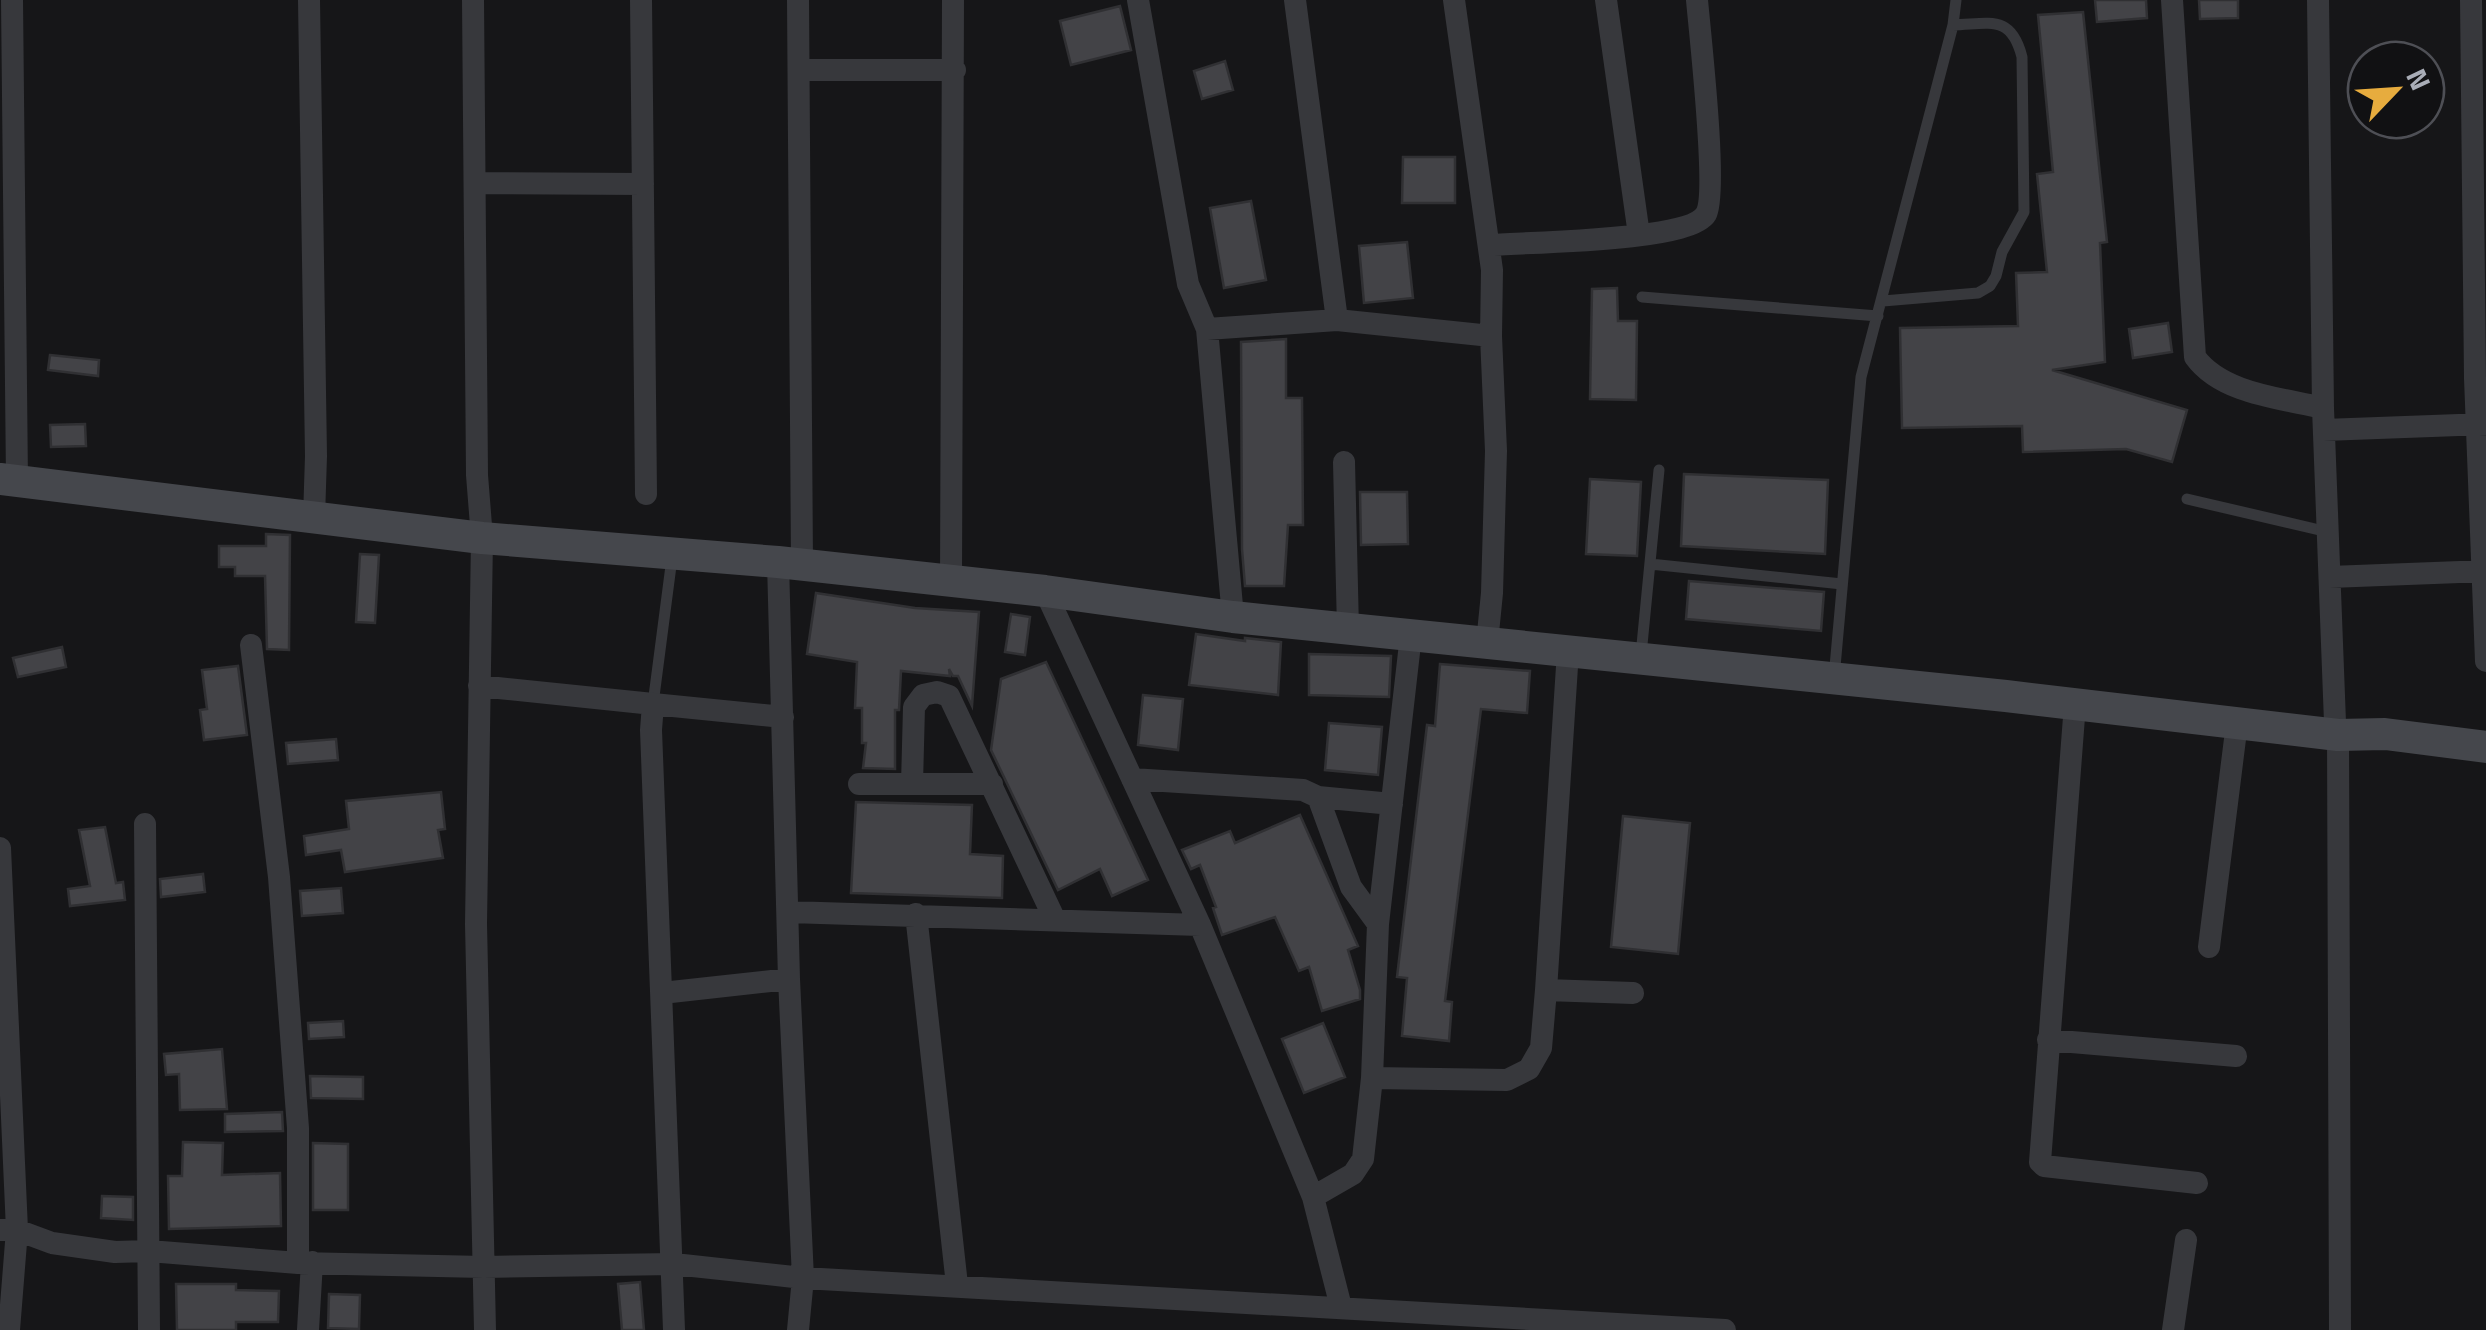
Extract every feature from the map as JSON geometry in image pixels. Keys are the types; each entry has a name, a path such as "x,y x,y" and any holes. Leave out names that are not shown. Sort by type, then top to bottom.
{"street":[{"path":"12,0 8,480 482,538 790,563 1045,591 1233,617 1834,678 2338,735 2385,734 2486,747"},
{"path":"309,0 314,518"},
{"path":"473,0 477,475 482,538 476,924 484,1330"},
{"path":"642,0 646,494"},
{"path":"798,0 790,563 783,716 803,1278 798,1330"},
{"path":"951,581 953,0"},
{"path":"1138,0 1188,284 1206,329 1233,617"},
{"path":"1296,0 1338,320"},
{"path":"1454,0 1492,270 1496,451 1487,643"},
{"path":"1606,0 1640,235"},
{"path":"1488,244 1679,231 1706,214 1711,195 1697,0"},
{"path":"2172,0 2195,357 2206,372 2324,419 2482,424"},
{"path":"2318,0 2324,419 2334,722 2338,735 2340,1330"},
{"path":"2470,0 2486,661"},
{"path":"798,70 954,70"},
{"path":"475,183 643,184"},
{"path":"1206,329 1338,320 1491,336"},
{"path":"1344,462 1348,629"},
{"path":"2330,578 2484,571"},
{"path":"1045,591 1200,925 1312,1197 1341,1307"},
{"path":"1312,1197 1354,1174 1363,1159 1372,1078 1378,924 1411,635"},
{"path":"251,644 280,877 308,1330"},
{"path":"1372,1078 1507,1080 1529,1069 1541,1048 1568,651"},
{"path":"479,686 783,716"},
{"path":"912,784 914,707 923,695 937,692 949,696 1055,920"},
{"path":"653,704 674,1330"},
{"path":"2075,704 2040,1162 2044,1166 2197,1183"},
{"path":"2209,948 2236,724"},
{"path":"1132,778 1303,790 1318,797 1392,804"},
{"path":"860,784 992,784"},
{"path":"1318,797 1351,887 1378,924"},
{"path":"144,824 148,1330"},
{"path":"0,848 9,1330"},
{"path":"788,912 1200,925"},
{"path":"916,914 957,1285"},
{"path":"662,993 790,979"},
{"path":"1546,990 1633,993"},
{"path":"2048,1040 2236,1056"},
{"path":"8,1230 96,1251 484,1267 674,1264 803,1278 1725,1330"},
{"path":"2173,1330 2186,1240"}],"lane":[{"path":"1834,678 1861,377 1953,25 1956,0"},
{"path":"1883,301 1978,294 1990,286 2002,252 2024,212 2022,57 2017,37 2012,30 1995,24 1953,25"},
{"path":"1642,297 1878,316"},
{"path":"1641,658 1659,470"},
{"path":"2187,499 2328,532"},
{"path":"653,704 672,554"},
{"path":"1650,564 1842,584"}],"building":[{"path":"2095,0 2146,0 2147,18 2097,22"},
{"path":"2199,0 2238,0 2238,18 2200,19"},
{"path":"1120,6 1131,50 1071,65 1060,21"},
{"path":"2083,12 2107,242 2100,243 2105,362 2052,370 2187,410 2172,462 2126,449 2023,452 2022,426 1902,428 1900,328 2018,326 2016,273 2047,272 2037,174 2053,172 2038,15"},
{"path":"1225,61 1233,90 1202,99 1194,71"},
{"path":"1403,157 1455,157 1455,203 1402,203"},
{"path":"1251,201 1266,280 1224,288 1210,208"},
{"path":"1407,242 1413,298 1364,303 1359,246"},
{"path":"1617,288 1618,321 1637,321 1636,400 1590,399 1592,289"},
{"path":"2168,323 2172,352 2133,358 2129,329"},
{"path":"1286,339 1286,398 1302,398 1303,525 1288,525 1284,586 1245,586 1241,342"},
{"path":"50,355 99,360 98,376 48,370"},
{"path":"85,424 86,446 51,447 50,425"},
{"path":"1684,474 1828,480 1825,554 1681,546"},
{"path":"1590,479 1641,482 1637,556 1586,554"},
{"path":"1360,492 1407,492 1408,544 1361,545"},
{"path":"266,534 290,535 289,650 267,649 265,576 235,576 235,567 219,567 219,546 266,546"},
{"path":"360,554 379,555 375,623 356,622"},
{"path":"1689,581 1824,592 1821,631 1686,619"},
{"path":"816,593 915,608 979,612 972,706 958,676 953,676 949,669 950,676 901,671 899,710 895,710 895,769 863,768 866,743 862,743 862,708 855,708 857,662 807,654"},
{"path":"1011,614 1030,617 1025,655 1005,652"},
{"path":"1196,634 1281,642 1278,695 1189,685"},
{"path":"62,647 66,667 18,677 13,658"},
{"path":"1309,654 1391,656 1389,697 1309,695"},
{"path":"1046,662 1148,880 1112,896 1100,869 1058,890 991,750 1001,679"},
{"path":"1440,664 1530,671 1527,713 1481,709 1445,1001 1452,1002 1449,1041 1402,1036 1407,978 1397,977 1427,725 1435,726"},
{"path":"238,666 247,735 204,740 200,710 207,709 202,670"},
{"path":"1143,695 1183,699 1178,750 1138,745"},
{"path":"1329,723 1382,727 1378,775 1325,770"},
{"path":"336,739 338,760 288,764 286,743"},
{"path":"441,792 445,829 438,830 443,858 345,872 341,850 306,855 304,836 349,829 346,801"},
{"path":"856,802 972,805 970,854 1003,856 1002,898 851,893"},
{"path":"1300,815 1358,946 1348,950 1360,999 1322,1011 1309,967 1299,971 1275,917 1222,935 1200,865 1191,869 1182,850 1230,831 1235,843"},
{"path":"1623,816 1690,823 1678,954 1611,947"},
{"path":"105,827 116,883 123,882 125,900 70,906 68,889 90,886 79,830"},
{"path":"203,874 205,892 161,897 160,879"},
{"path":"341,888 343,913 302,916 300,891"},
{"path":"343,1021 344,1037 309,1039 308,1023"},
{"path":"1323,1023 1345,1077 1304,1093 1282,1039"},
{"path":"222,1049 227,1109 180,1110 179,1074 166,1075 164,1054"},
{"path":"310,1076 363,1077 363,1099 311,1098"},
{"path":"282,1112 283,1131 225,1132 225,1114"},
{"path":"183,1142 223,1143 222,1175 280,1173 281,1226 169,1229 168,1176 182,1176"},
{"path":"313,1143 348,1144 348,1210 313,1210"},
{"path":"102,1196 133,1197 133,1220 101,1218"},
{"path":"640,1282 644,1330 622,1330 618,1284"},
{"path":"176,1284 236,1284 236,1290 279,1291 278,1322 236,1322 236,1330 177,1330"},
{"path":"329,1294 360,1295 359,1329 328,1328"}]}
